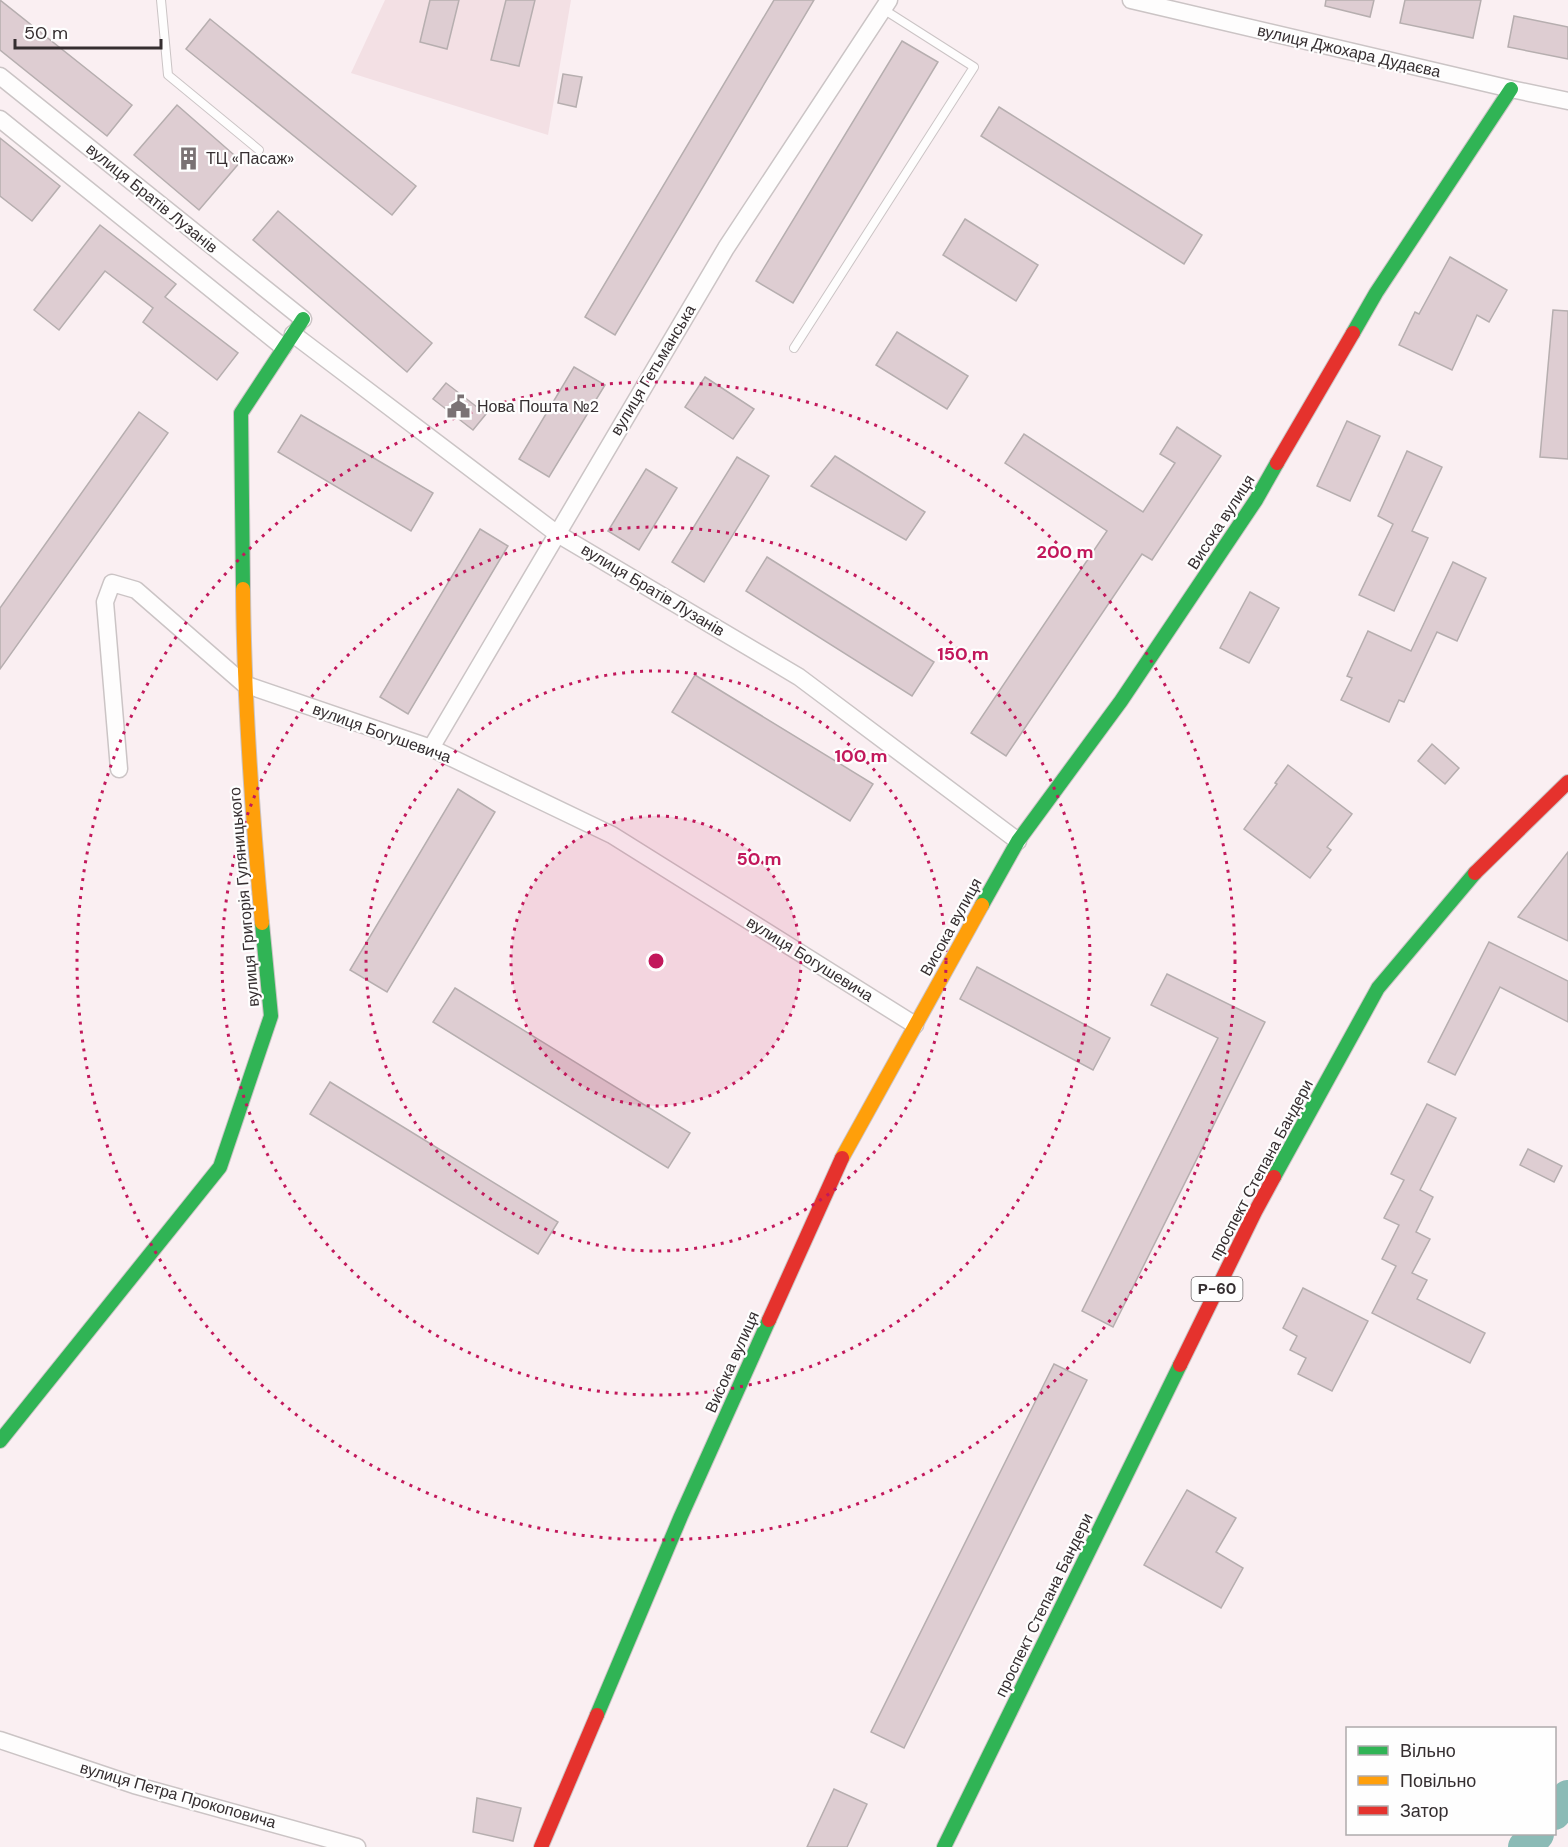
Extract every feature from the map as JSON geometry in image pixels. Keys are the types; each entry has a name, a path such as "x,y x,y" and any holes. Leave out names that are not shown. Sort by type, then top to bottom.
{"street":[{"name":"вулиця Джохара Дудаєва","path":"1131,0 1568,101"},
{"name":"вулиця Гетьманська","path":"430,748 726,248 886,5"},
{"name":"вулиця Братів Лузанів","path":"0,76 303,319"},
{"name":"Висока вулиця","path":"541,1847 681,1516 849,1143 1018,841 1121,701 1256,500 1376,293 1511,89"},
{"name":"вулиця Братів Лузанів","path":"0,119 288,340 556,533 799,677 1018,841"},
{"name":"вулиця Григорія Гуляницького","path":"0,1441 220,1167 271,1016 253,826 244,684 242,413 303,319"},
{"name":"вулиця Богушевича","path":"119,769 105,602 112,583 136,590 244,684 430,748 612,835 915,1025"},
{"name":"проспект Степана Бандери","path":"944,1847 1255,1212 1378,988 1468,880 1568,782"},
{"name":"вулиця Петра Прокоповича","path":"0,1740 134,1785 357,1847"}],"lane":[{"path":"161,0 168,75 259,150"},
{"path":"795,348 974,68 886,5"}],"shaded area":[{"path":"385,0 571,0 548,135 351,73"}],"building":[{"path":"0,0 132,105 107,136 0,50"},
{"path":"430,0 459,0 447,49 420,42"},
{"path":"506,0 535,0 519,66 491,60"},
{"path":"774,0 814,0 615,335 585,317"},
{"path":"1326,0 1374,0 1370,17 1325,6"},
{"path":"1405,0 1481,0 1473,38 1400,23"},
{"path":"1514,16 1568,27 1568,59 1508,47"},
{"path":"210,19 416,186 392,215 186,49"},
{"path":"902,41 938,62 793,303 756,281"},
{"path":"563,74 582,77 576,107 558,103"},
{"name":"ТЦ «Пасаж»","path":"177,105 241,161 199,210 134,155"},
{"path":"999,107 1202,235 1184,264 981,136"},
{"path":"0,138 60,186 32,221 0,196"},
{"path":"278,211 432,343 407,372 253,240"},
{"path":"965,219 1038,265 1016,301 943,255"},
{"path":"100,225 176,284 165,297 238,353 217,380 143,322 153,308 105,271 59,330 34,310"},
{"path":"1450,257 1507,290 1489,322 1477,315 1452,370 1399,345 1415,312 1419,314"},
{"path":"1553,310 1568,311 1568,459 1540,457"},
{"path":"897,332 968,376 947,409 876,365"},
{"path":"574,367 605,385 549,477 519,459"},
{"path":"705,377 754,409 733,439 685,407"},
{"name":"Нова Пошта №2","path":"446,383 486,414 473,430 433,399"},
{"path":"139,412 168,433 0,669 0,608"},
{"path":"301,415 433,493 411,531 278,452"},
{"path":"1347,421 1380,436 1350,501 1317,486"},
{"path":"1177,427 1221,456 1152,560 1142,554 1006,756 971,733 1107,531 1005,463 1024,434 1143,512 1175,463 1160,454"},
{"path":"1407,451 1442,467 1412,531 1428,538 1394,611 1359,595 1393,524 1378,516"},
{"path":"835,456 925,512 906,540 811,486"},
{"path":"737,457 769,476 704,582 672,562"},
{"path":"646,469 677,488 639,550 608,531"},
{"path":"480,529 508,546 408,714 380,697"},
{"path":"767,557 934,662 912,696 746,591"},
{"path":"1453,562 1486,578 1457,641 1437,632 1404,702 1399,700 1389,722 1341,700 1352,678 1347,676 1368,631 1411,651"},
{"path":"1250,592 1279,608 1249,663 1220,648"},
{"path":"695,675 873,784 850,821 672,712"},
{"path":"1432,744 1459,768 1445,784 1418,761"},
{"path":"1288,765 1352,814 1327,847 1331,850 1310,878 1244,829"},
{"path":"458,789 495,812 387,992 350,970"},
{"path":"1568,852 1568,941 1518,917"},
{"path":"1489,942 1568,981 1568,1022 1500,987 1455,1075 1428,1062"},
{"path":"977,967 1110,1038 1093,1070 960,999"},
{"path":"1167,974 1265,1022 1113,1327 1082,1311 1218,1038 1151,1005"},
{"path":"455,988 690,1133 668,1168 433,1022"},
{"path":"330,1082 558,1222 538,1254 310,1114"},
{"path":"1427,1104 1456,1118 1420,1190 1433,1197 1416,1232 1430,1239 1412,1273 1427,1280 1417,1299 1485,1333 1470,1363 1372,1313 1396,1266 1382,1259 1399,1225 1384,1218 1404,1180 1391,1174"},
{"path":"1528,1149 1562,1166 1554,1182 1520,1165"},
{"path":"1303,1288 1368,1321 1332,1391 1298,1374 1306,1358 1290,1350 1297,1336 1283,1328"},
{"path":"1054,1364 1087,1380 904,1748 871,1732"},
{"path":"1187,1490 1236,1518 1216,1552 1243,1568 1221,1608 1144,1565"},
{"path":"834,1789 867,1804 847,1847 807,1847"},
{"path":"477,1798 521,1808 513,1841 473,1832"}],"waterway":[{"path":"1556,1811 1568,1797"},
{"path":"1525,1847 1536,1835"}],"traffic: fast":[{"path":"1353,333 1376,293 1511,89"},
{"path":"243,589 241,413 303,319"},
{"path":"982,905 1018,841 1121,701 1256,500 1277,463"},
{"path":"1274,1177 1378,988 1475,873"},
{"path":"0,1441 220,1167 271,1016 262,923"},
{"path":"597,1715 681,1516 769,1320"},
{"path":"944,1847 1180,1365"}],"traffic: slow":[{"path":"243,589 249,756 262,923"},
{"path":"842,1158 982,905"}],"traffic: jam":[{"path":"1277,463 1353,333"},
{"path":"1475,873 1568,782"},
{"path":"769,1320 842,1158"},
{"path":"1180,1365 1274,1177"},
{"path":"541,1847 597,1715"}],"place":[{"name":"ТЦ «Пасаж»","path":"188,158"},
{"name":"Нова Пошта №2","path":"459,406"}]}
